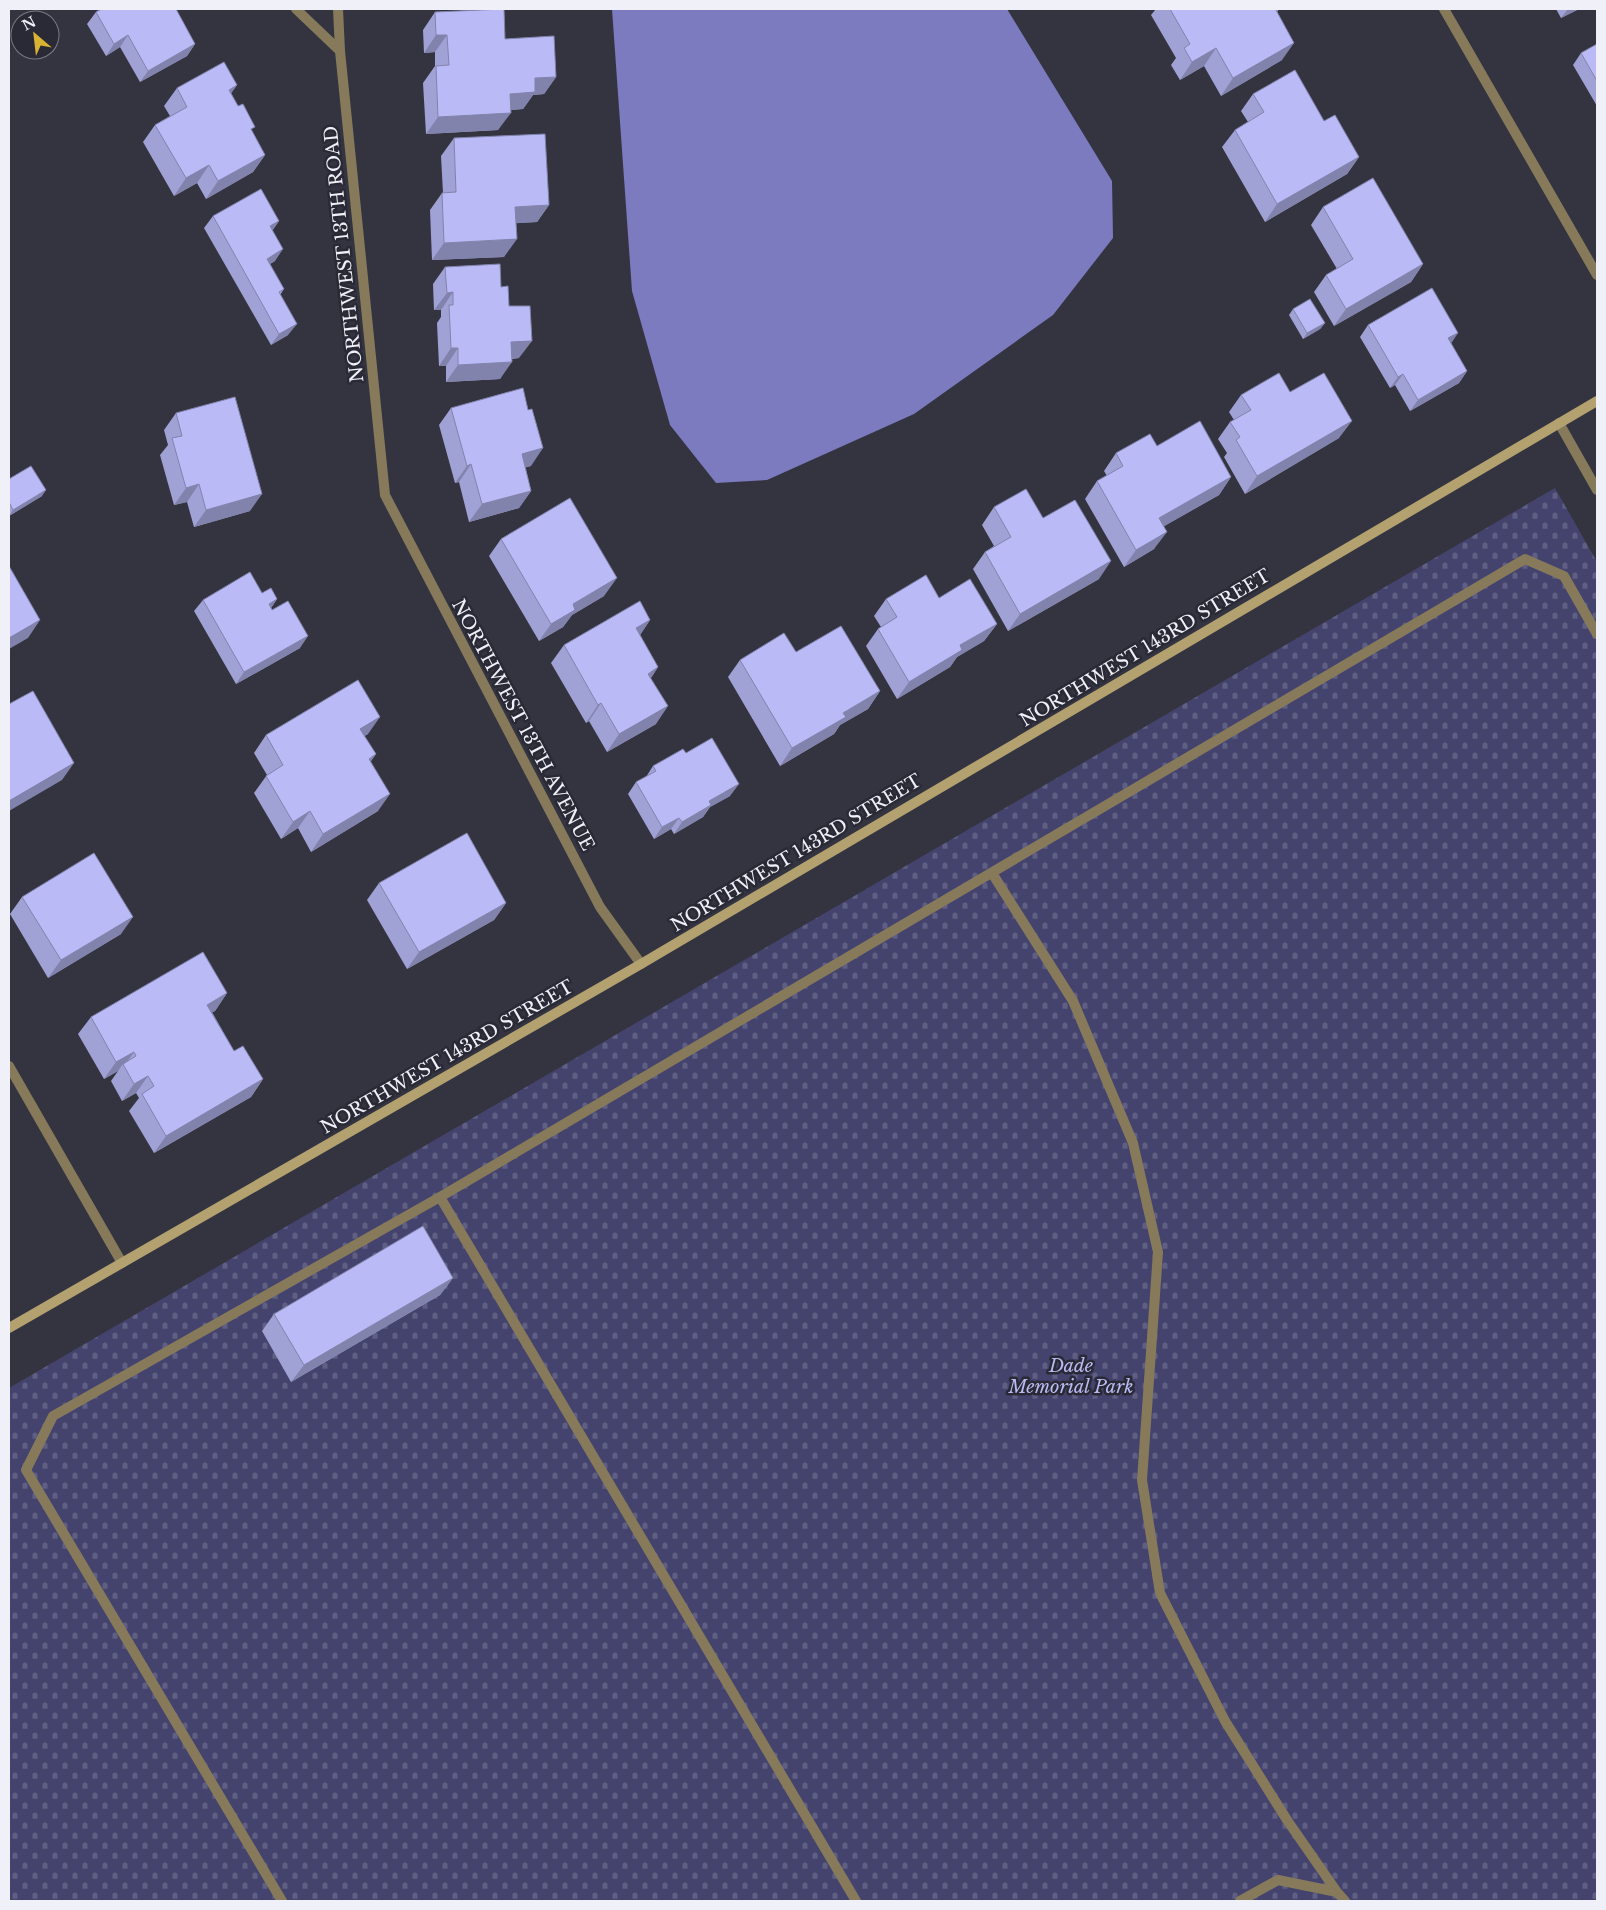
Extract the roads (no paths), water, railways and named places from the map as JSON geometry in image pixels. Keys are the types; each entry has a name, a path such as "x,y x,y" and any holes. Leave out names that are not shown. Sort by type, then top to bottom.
{"street":[{"path":"296,9 340,51"},
{"name":"NORTHWEST 13TH ROAD","path":"338,9 340,51 385,496"},
{"path":"1444,9 1597,275"},
{"name":"NORTHWEST 143RD STREET","path":"9,1328 641,964 1597,401"},
{"path":"1559,423 1597,490"},
{"name":"NORTHWEST 13TH AVENUE","path":"385,496 600,907 641,964"},
{"path":"282,1901 26,1470 53,1416 440,1197 1525,559 1564,576 1597,634"},
{"path":"992,873 1073,1001 1133,1143 1158,1252 1142,1480 1160,1593 1225,1720 1287,1820 1336,1892 1345,1901"},
{"path":"9,1066 122,1263"},
{"path":"440,1197 856,1901"},
{"path":"1240,1901 1278,1880 1336,1892"}],"park label":[{"name":"Dade Memorial Park","path":"1071,1376"}]}
